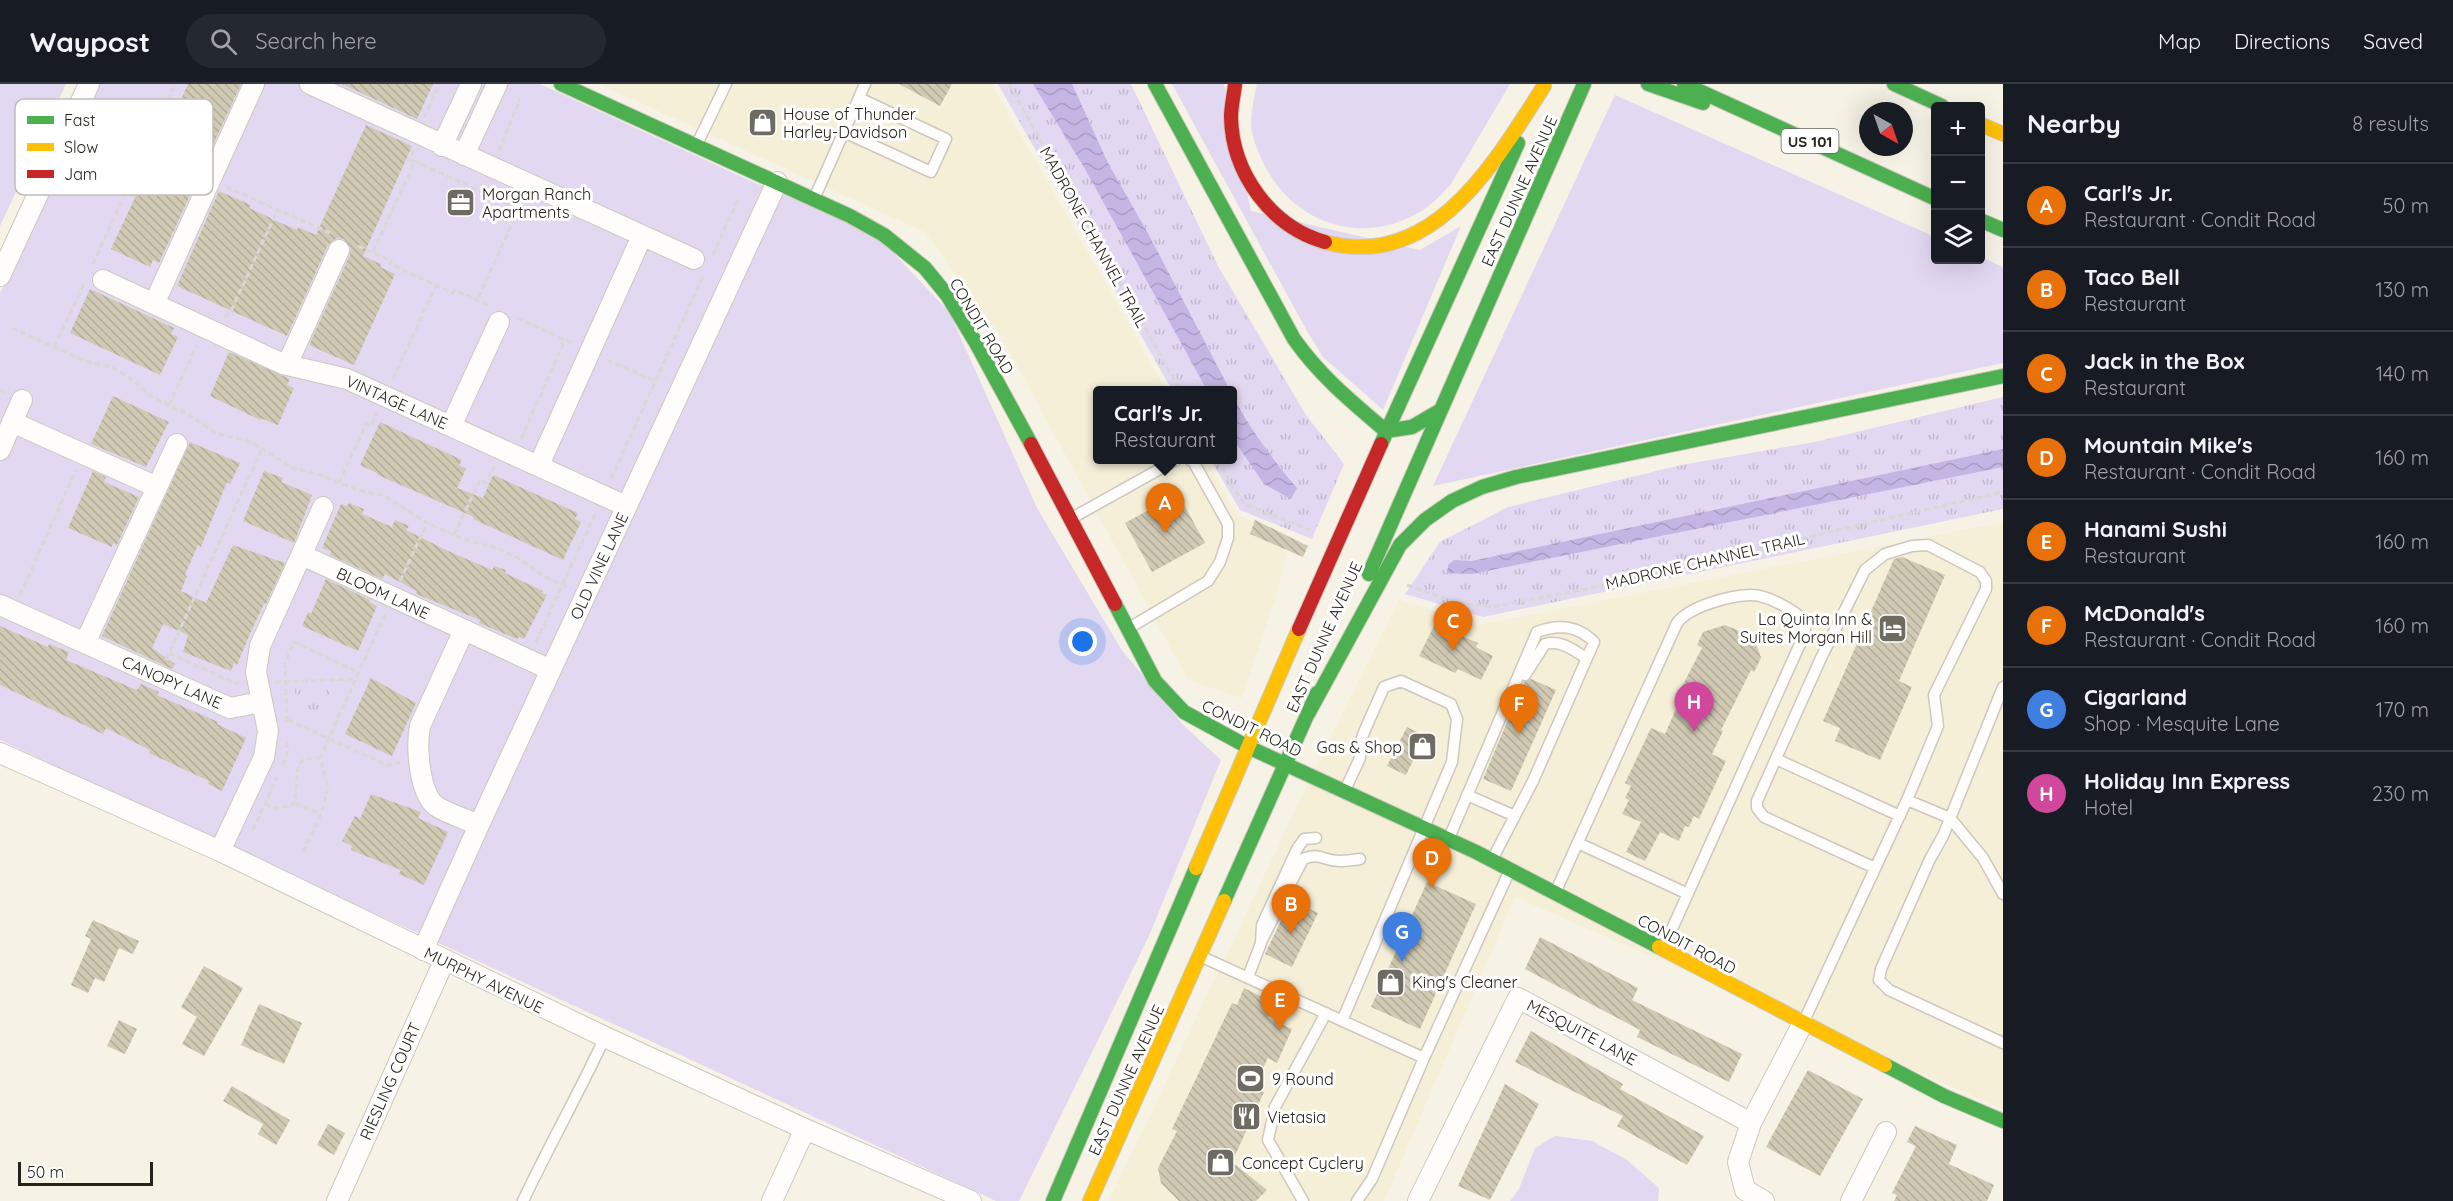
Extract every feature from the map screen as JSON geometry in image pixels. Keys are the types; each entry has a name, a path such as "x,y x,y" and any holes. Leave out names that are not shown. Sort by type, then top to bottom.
{"main road":[{"name":"CONDIT ROAD","path":"561,84 813,199 884,235 925,268 947,295 976,343 1071,518 1155,681 1184,712 1248,747 1449,838 1944,1096 2003,1121"},
{"path":"1155,84 1294,339 1326,382 1386,431 1412,427 1441,410"},
{"path":"1235,84 1232,107 1235,144 1245,173 1258,196 1285,225 1309,238 1341,247 1361,248 1398,242 1416,235 1450,212 1496,161 1545,85"},
{"name":"EAST DUNNE AVENUE","path":"1090,1201 1286,764 1584,84"},
{"path":"1648,84 1805,139"},
{"name":"US 101","path":"1684,84 1931,197"},
{"path":"1894,84 1933,102"},
{"name":"EAST DUNNE AVENUE","path":"1053,1201 1386,431 1545,85"},
{"path":"1985,126 2003,134"},
{"path":"1985,222 2003,230"},
{"path":"1308,714 1400,545 1418,524 1462,494 1516,477 2003,376"}],"street":[{"path":"82,99 89,84"},
{"path":"213,174 254,84"},
{"path":"310,84 702,265"},
{"path":"442,146 471,84"},
{"path":"464,154 497,84"},
{"name":"OLD VINE LANE","path":"423,950 777,182"},
{"path":"0,276 38,195"},
{"path":"154,304 204,195"},
{"path":"538,465 642,236"},
{"path":"287,365 339,250"},
{"name":"VINTAGE LANE","path":"92,279 154,304 287,365 347,379 626,506"},
{"path":"451,426 499,322"},
{"path":"0,450 22,400"},
{"path":"12,422 157,487"},
{"path":"85,643 177,444"},
{"path":"220,851 264,757 268,731 256,672 260,646 324,507"},
{"name":"BLOOM LANE","path":"302,555 551,670"},
{"name":"CANOPY LANE","path":"6,608 230,708 261,702"},
{"path":"464,630 420,726 417,741 424,790 435,805 479,825"},
{"name":"MURPHY AVENUE","path":"0,753 220,851 605,1037 805,1129 971,1201"},
{"name":"RIESLING COURT","path":"337,1201 444,961"},
{"name":"MESQUITE LANE","path":"1418,1201 1518,998 1751,1123"},
{"path":"1764,1201 1745,1190 1738,1162 1751,1123 1803,1023"},
{"path":"772,1201 805,1129"},
{"path":"1851,1201 1886,1132"}],"lane":[{"path":"696,146 726,84"},
{"path":"813,199 865,84"},
{"path":"844,132 931,172 946,139 859,98"},
{"path":"1071,518 1167,464"},
{"path":"1128,629 1208,581 1220,562 1228,538 1228,524 1193,464"},
{"path":"1803,1023 1907,800 1938,726 1934,696 1986,589 1986,581 1980,572 1928,545 1912,546 1885,554 1865,570 1821,658 1757,801 1757,808 1764,817 1875,868"},
{"path":"1555,893 1677,622 1684,614 1695,608 1751,595 1762,597 1799,614 1806,623 1804,635 1662,950"},
{"path":"1449,838 1537,632 1551,627 1568,627 1585,633 1594,642 1533,781 1492,860"},
{"path":"1489,744 1497,736 1529,666 1545,644 1554,642 1563,644 1587,658"},
{"path":"1342,1021 1452,762 1456,719 1451,704 1401,681 1384,687 1362,738 1360,758 1345,790"},
{"path":"2003,687 1950,818 1881,969 1879,980 1889,990 2003,1043"},
{"path":"1776,759 1900,816"},
{"path":"1467,795 1515,816"},
{"path":"1907,800 1950,818 1983,858 2003,894"},
{"path":"1261,942 1262,925 1297,849 1304,839 1316,838"},
{"path":"1578,843 1688,894"},
{"path":"1248,977 1261,942 1304,859 1312,855 1322,855 1336,862 1360,859"},
{"path":"1357,1201 1372,1179 1510,869"},
{"path":"1200,956 1424,1058"},
{"path":"1303,1201 1268,1140 1275,1107 1326,1013"},
{"path":"524,1201 552,1140 577,1096 605,1037"}],"path":[{"path":"169,99 175,84"},
{"name":"MADRONE CHANNEL TRAIL","path":"1009,84 1178,386"},
{"path":"481,191 520,99"},
{"path":"373,252 415,161 481,191 519,209 477,300"},
{"path":"54,347 92,279 128,195"},
{"path":"532,662 533,648 655,381 702,265 738,199"},
{"path":"169,405 200,338 231,311 277,211"},
{"path":"12,328 82,360 112,368 127,376 152,397 188,414 216,433 251,442 293,468 321,475 357,490 385,496 427,523 463,539 499,549 585,596"},
{"path":"566,340 655,381"},
{"path":"158,676 262,448"},
{"path":"6,608 84,454"},
{"path":"1221,464 1233,488 1245,504 1310,530"},
{"name":"MADRONE CHANNEL TRAIL","path":"1407,585 1455,602 1492,606 1696,566 1825,533 2003,492"},
{"path":"303,852 321,814 328,788 320,758 327,739 427,523"},
{"path":"253,830 287,755 285,663 294,642 358,672"},
{"path":"287,719 387,765 420,760"},
{"path":"295,803 298,766 304,759 320,758"},
{"path":"265,804 278,809 295,803 321,814"}],"shaded area":[{"path":"599,84 992,84 1164,386 1093,386 1093,464 1208,464 1237,515 1290,536 1275,599 1242,698 1188,680 1002,338 925,232"},
{"path":"2003,522 2003,1109 1515,897 1384,1201 1109,1201 1324,750 1399,600 1479,625"}],"green space":[{"path":"0,84 66,84 59,99 15,99 15,194 0,226"},
{"path":"98,84 540,84 753,182 873,231 949,312 1037,508 1121,649 1183,725 1221,760 1149,936 1019,1201 996,1201 0,740 0,293 46,195 213,195 213,99 91,99"},
{"path":"998,84 1131,84 1218,266 1306,415 1344,464 1312,539 1240,510 1213,464 1237,464 1237,386 1170,386"},
{"path":"1172,84 1224,84 1251,211 1420,250 1461,226 1383,410 1323,357"},
{"path":"1257,84 1510,84 1451,184 1431,204 1416,214 1394,224 1371,228 1348,227 1327,222 1307,212 1289,198 1274,181 1260,156 1252,129 1252,110"},
{"path":"1615,95 1931,235 1931,264 1985,264 1985,259 2003,267 2003,363 1433,486"},
{"path":"2003,397 2003,509 1483,617 1405,594 1440,542 1508,507 1681,465 1815,442"},
{"path":"329,680 331,715 296,717 295,681"},
{"path":"1555,1136 1592,1141 1627,1160 1659,1188 1658,1201 1510,1201 1519,1189 1535,1148"}],"water":[{"path":"1033,84 1072,84 1108,163 1150,237 1228,386 1205,386 1085,169"},
{"path":"1237,404 1262,443 1297,488 1291,499 1264,484 1237,444"},
{"path":"2003,449 2003,467 1472,574 1448,573 1448,565 1454,560 1472,561"}],"building":[{"path":"188,84 241,84 213,145 213,99 181,99"},
{"path":"342,84 433,84 417,119"},
{"path":"899,84 952,84 940,106"},
{"path":"366,125 412,146 363,256 381,264 380,267 395,274 354,365 309,345 350,255 351,248 344,239 337,238 328,245 287,336 177,286 219,191 251,205 249,208 281,223 316,235"},
{"path":"136,195 190,195 159,263 153,260 150,267 111,249"},
{"path":"90,289 174,328 171,334 178,337 160,375 70,333"},
{"path":"229,352 290,379 287,385 294,388 278,425 260,418 260,420 210,396"},
{"path":"113,396 169,422 146,467 91,444"},
{"path":"380,422 462,460 459,465 466,469 457,488 483,498 493,475 578,513 575,519 581,522 563,560 360,465"},
{"path":"190,442 240,463 230,484 227,482 201,547 198,545 185,575 187,576 181,591 206,603 233,545 285,563 237,665 234,663 231,671 183,652 188,635 163,624 152,648 175,664 172,669 102,636"},
{"path":"93,471 106,477 104,482 139,497 117,545 113,543 112,547 68,528"},
{"path":"264,471 283,478 281,482 312,495 294,543 243,521"},
{"path":"1178,494 1205,543 1152,572 1125,523"},
{"path":"349,503 364,509 362,514 392,527 395,520 409,526 406,530 448,551 492,570 494,566 506,570 505,573 543,591 542,593 547,595 524,639 519,637 517,639 479,623 480,620 416,594 417,591 385,574 382,579 330,555 331,551 322,548 341,504 347,506"},
{"path":"1255,520 1308,546 1303,557 1250,534"},
{"name":"La Quinta Inn & Suites Morgan Hill","path":"1902,557 1945,575 1899,681 1912,687 1880,760 1835,741 1840,728 1823,721 1894,559"},
{"path":"326,579 370,600 369,602 377,606 358,651 302,626 308,612 311,614"},
{"path":"1435,624 1478,643 1476,647 1493,656 1481,680 1458,669 1455,673 1419,656"},
{"path":"1725,625 1754,637 1761,658 1754,672 1751,670 1721,730 1723,731 1712,754 1726,761 1699,819 1694,816 1689,827 1685,826 1679,841 1660,832 1645,861 1626,852 1641,822 1622,814 1629,800 1625,798 1631,786 1625,783 1651,728 1665,734 1680,700 1676,698 1702,648 1697,645 1703,632"},
{"path":"0,626 48,647 49,644 69,652 66,660 137,690 141,684 159,692 157,695 218,722 217,724 246,738 222,791 208,784 209,781 149,753 150,750 106,728 103,734 0,685"},
{"path":"371,678 416,703 392,756 345,734"},
{"path":"1531,679 1556,690 1511,791 1483,779 1524,682"},
{"name":"Gas & Shop","path":"1407,727 1425,736 1406,775 1387,766"},
{"path":"371,794 421,812 418,818 448,832 424,885 399,874 401,870 351,850 352,846 342,841 355,816 360,819"},
{"path":"1427,882 1476,904 1420,1029 1371,1007"},
{"path":"1291,900 1318,913 1292,967 1265,954"},
{"path":"93,920 139,941 133,954 119,948 104,982 95,978 88,993 71,985 91,939 85,936"},
{"path":"1540,937 1638,988 1632,1000 1742,1054 1729,1082 1637,1037 1640,1030 1525,969"},
{"path":"204,966 243,988 204,1056 182,1044 197,1017 181,1007"},
{"path":"1244,988 1274,1003 1268,1018 1292,1029 1277,1063 1268,1058 1254,1087 1264,1092 1232,1162 1267,1190 1256,1201 1179,1201 1161,1183 1158,1168 1177,1131 1172,1129 1232,1003 1237,1005"},
{"path":"259,1004 302,1023 284,1064 241,1045"},
{"path":"119,1020 137,1029 125,1054 107,1046"},
{"path":"1531,1031 1623,1084 1620,1089 1704,1136 1687,1165 1617,1126 1623,1116 1515,1062"},
{"path":"1808,1070 1863,1099 1820,1176 1766,1147"},
{"path":"1505,1084 1539,1104 1490,1200 1458,1186"},
{"path":"232,1086 290,1120 276,1145 258,1134 263,1124 223,1101"},
{"path":"328,1124 345,1133 334,1155 317,1145"},
{"path":"1915,1126 1957,1145 1949,1164 1994,1185 1987,1201 1894,1201 1897,1195 1892,1193 1916,1146 1907,1142"}],"traffic: fast":[{"path":"561,84 850,216 884,235 925,268 947,295 1031,444"},
{"path":"1155,84 1294,339 1315,365 1337,388 1386,431 1412,427 1441,410"},
{"path":"1369,574 1584,84"},
{"path":"1648,84 1703,103"},
{"path":"1684,84 1931,197"},
{"path":"1894,84 1933,102"},
{"path":"1381,444 1518,143"},
{"path":"1985,222 2003,230"},
{"path":"1308,714 1400,545 1425,520 1452,501 1482,487 1516,477 2003,376"},
{"path":"1115,604 1155,681 1184,712 1248,747 1476,852 1659,947"},
{"path":"1224,901 1317,693"},
{"path":"1053,1201 1196,868"},
{"path":"1885,1065 1944,1096 2003,1121"}],"traffic: slow":[{"path":"1325,242 1363,247 1398,241 1429,226 1457,204 1482,177 1544,86"},
{"path":"1985,126 2003,134"},
{"path":"1196,868 1299,629"},
{"path":"1090,1201 1224,901"},
{"path":"1659,947 1885,1065"}],"traffic: jam":[{"path":"1235,84 1231,113 1233,138 1247,177 1258,195 1272,211 1305,235 1325,242"},
{"path":"1031,444 1115,604"},
{"path":"1299,629 1381,444"}],"place":[{"name":"House of Thunder Harley-Davidson","path":"762,123"},
{"name":"Morgan Ranch Apartments","path":"461,203"},
{"name":"Carl's Jr.","path":"1165,533"},
{"name":"La Quinta Inn & Suites Morgan Hill","path":"1893,628"},
{"name":"Jack in the Box","path":"1453,651"},
{"name":"Holiday Inn Express","path":"1694,732"},
{"name":"McDonald's","path":"1519,734"},
{"name":"Gas & Shop","path":"1423,747"},
{"name":"Mountain Mike's","path":"1432,888"},
{"name":"Taco Bell","path":"1291,934"},
{"name":"Cigarland","path":"1402,962"},
{"name":"King's Cleaner","path":"1391,982"},
{"name":"Hanami Sushi","path":"1280,1030"},
{"name":"9 Round","path":"1251,1079"},
{"name":"Vietasia","path":"1246,1117"},
{"name":"Concept Cyclery","path":"1221,1163"}]}
